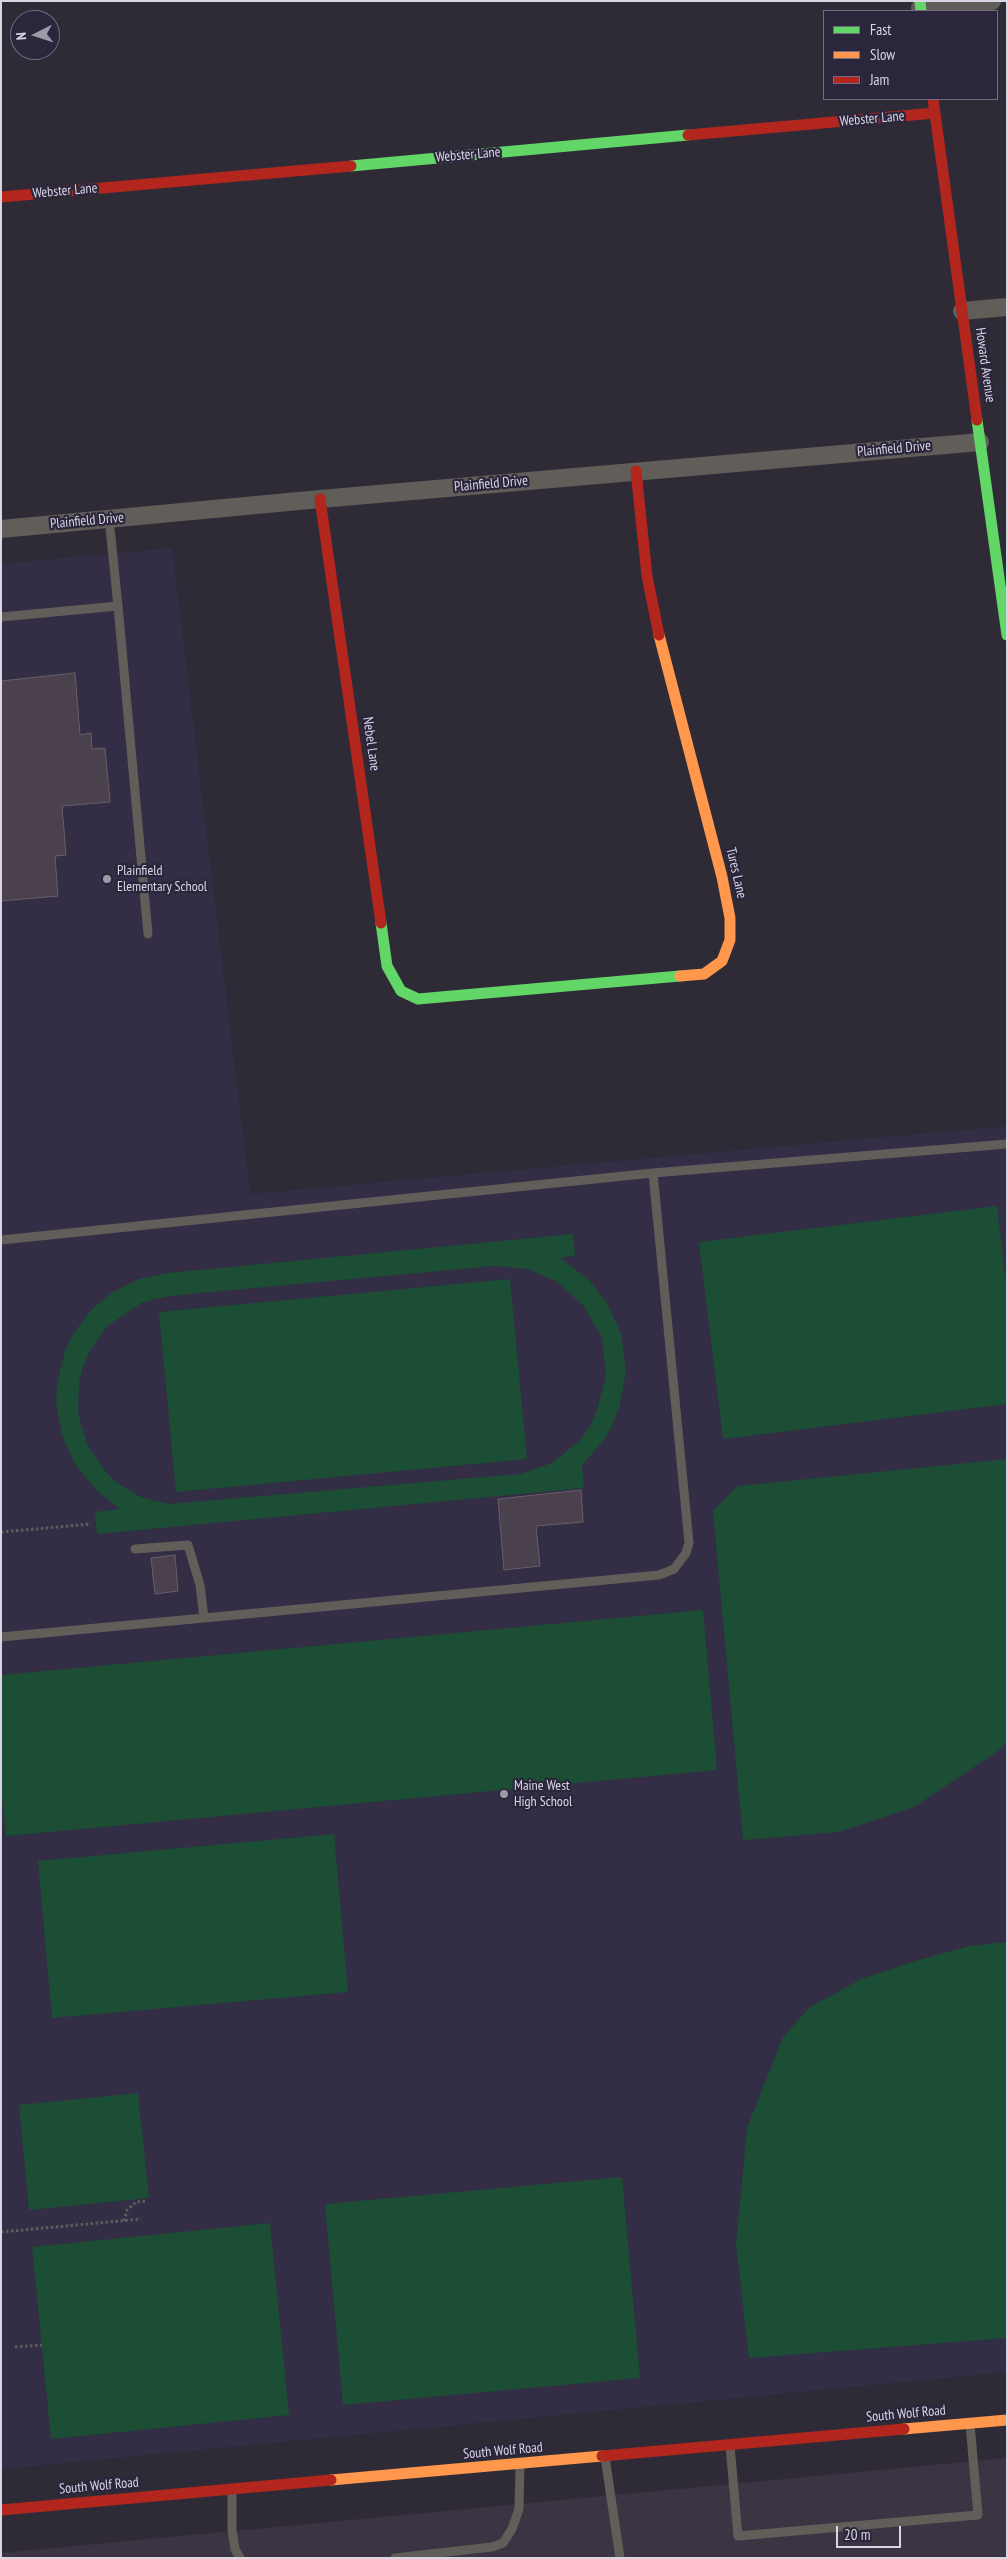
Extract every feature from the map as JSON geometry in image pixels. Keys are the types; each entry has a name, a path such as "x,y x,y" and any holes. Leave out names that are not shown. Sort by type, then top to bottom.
{"street":[{"path":"920,7 992,1"},
{"name":"Howard Avenue","path":"933,100 1007,633"},
{"name":"Webster Lane","path":"1,196 935,113"},
{"path":"962,311 1007,306"},
{"name":"Plainfield Drive","path":"1,529 320,499 980,442"},
{"name":"Tures Lane","path":"402,991 418,999 704,974 722,961 730,940 730,918 722,877 656,622 647,576 636,472"},
{"name":"Nebel Lane","path":"320,499 387,966 402,991"},
{"name":"South Wolf Road","path":"1,2510 1007,2420"}],"lane":[{"path":"109,518 148,934"},
{"path":"1,617 118,606"},
{"path":"1,1240 653,1173 1007,1144"},
{"path":"1,1637 668,1573 680,1563 686,1553 688,1532 653,1173"},
{"path":"135,1549 188,1545 200,1585 204,1618"},
{"path":"730,2446 738,2536 978,2515 970,2423"},
{"path":"605,2456 620,2558"},
{"path":"395,2558 492,2547 503,2544 512,2529 519,2509 520,2464"},
{"path":"232,2490 234,2549 240,2558"}],"path":[{"path":"1,1532 91,1524"},
{"path":"124,2221 127,2210 136,2202 148,2201"},
{"path":"1,2232 141,2219"},
{"path":"15,2347 42,2345"}],"shaded area":[{"name":"Maine West High School","path":"172,548 250,1194 1007,1126 1007,2372 1,2469 1,564"},
{"path":"1007,2458 1007,2558 1,2558 1,2553"}],"green space":[{"path":"997,1206 1007,1290 1007,1404 723,1439 699,1242"},
{"path":"573,1234 575,1256 560,1258 588,1279 607,1303 621,1334 626,1372 619,1408 605,1439 582,1465 584,1488 97,1534 95,1512 120,1509 96,1490 75,1464 62,1435 56,1403 57,1384 65,1351 72,1336 90,1311 111,1293 139,1279 168,1273","holes":["494,1266 527,1269 556,1281 584,1306 602,1338 606,1376 597,1410 590,1426 579,1441 552,1463 520,1474 168,1504 141,1497 117,1483 105,1471 87,1444 78,1413 79,1381 83,1367 89,1353 106,1327 141,1303 168,1296"]},
{"path":"510,1279 527,1459 176,1492 159,1312"},
{"path":"1007,1459 1007,1742 998,1751 914,1807 839,1832 743,1840 713,1511 738,1486"},
{"path":"703,1610 717,1770 6,1836 1,1788 1,1675"},
{"path":"334,1834 348,1992 52,2018 38,1861"},
{"path":"1007,1942 1007,2338 749,2358 736,2245 747,2128 783,2037 810,2007 861,1979 969,1946"},
{"path":"138,2093 149,2198 29,2210 19,2105"},
{"path":"622,2177 640,2378 343,2405 325,2204"},
{"path":"270,2223 289,2415 51,2439 32,2247"}],"building":[{"path":"75,673 80,735 91,733 92,749 105,748 110,802 62,806 66,855 55,856 58,896 1,901 1,681"},
{"path":"581,1490 583,1522 536,1526 540,1566 504,1570 498,1499"},
{"path":"175,1555 178,1591 155,1594 151,1558"}],"traffic: fast":[{"path":"920,1 921,10"},
{"path":"351,166 688,135"},
{"path":"977,420 1007,635"},
{"path":"381,923 387,966 401,991 418,999 680,976"}],"traffic: slow":[{"path":"659,635 722,877 730,918 730,940 722,961 704,974 680,976"},
{"path":"904,2429 1007,2420"},
{"path":"331,2480 602,2456"}],"traffic: jam":[{"path":"933,100 977,420"},
{"path":"688,135 935,113"},
{"path":"1,197 351,166"},
{"path":"636,471 647,576 659,635"},
{"path":"320,499 381,923"},
{"path":"602,2456 904,2429"},
{"path":"1,2510 331,2480"}],"place":[{"name":"Plainfield Elementary School","path":"107,879"},
{"name":"Maine West High School","path":"504,1794"}]}
